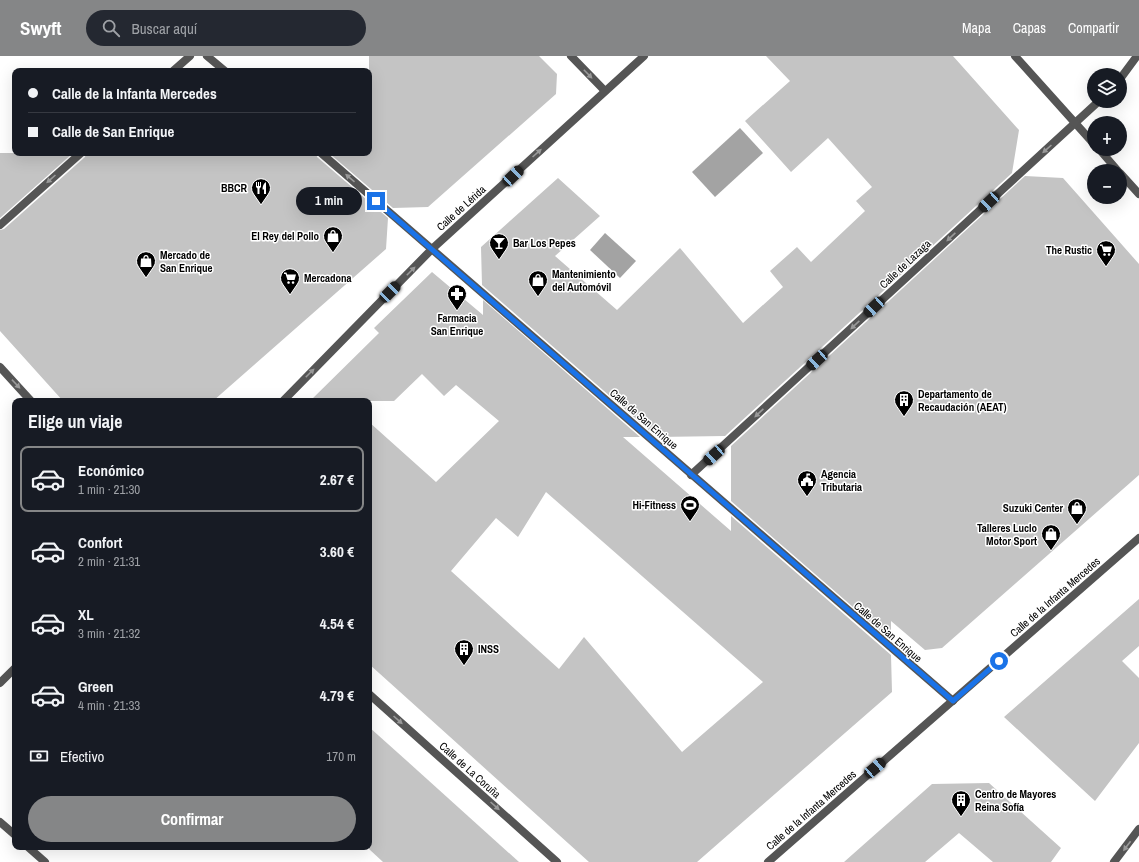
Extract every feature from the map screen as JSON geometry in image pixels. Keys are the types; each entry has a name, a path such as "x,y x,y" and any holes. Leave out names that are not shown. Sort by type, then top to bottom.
{"street":[{"path":"176,68 190,56"},
{"path":"208,56 222,68"},
{"path":"571,56 605,91"},
{"name":"Calle de Lérida","path":"286,398 432,249 644,56"},
{"path":"1016,56 1087,136"},
{"path":"1127,70 1137,56"},
{"name":"Calle de Lazaga","path":"691,475 1091,108"},
{"path":"0,225 78,156"},
{"name":"Calle de San Enrique","path":"324,156 953,701"},
{"path":"1104,156 1112,164"},
{"path":"1127,181 1139,194"},
{"path":"0,367 28,398"},
{"name":"Calle de la Infanta Mercedes","path":"768,862 1139,538"},
{"path":"0,683 12,671"},
{"name":"Calle de La Coruña","path":"372,697 557,862"},
{"path":"0,822 12,832"},
{"path":"1114,862 1139,829"},
{"path":"31,850 45,862"}],"shaded area":[{"path":"740,128 763,153 715,197 692,172"},
{"path":"605,233 636,261 620,278 590,250"}],"building":[{"path":"369,56 539,56 557,74 556,94 428,207 393,208 332,156 372,156 372,68 369,68"},
{"path":"766,56 953,56 1019,130 1012,173 725,436 657,437 482,285 481,247 558,178 600,216 555,256 617,310 680,248 743,323 783,287 770,271 797,247 811,262 865,211 856,201 872,187 828,138 791,172 745,121 790,81"},
{"path":"0,153 12,153 12,156 70,156 0,218"},
{"path":"317,156 388,218 386,249 216,398 60,398 0,331 0,230 4,229 85,157"},
{"path":"1025,176 1063,178 1139,264 1139,475 942,648 925,650 891,621 891,640 731,501 731,446"},
{"path":"432,272 483,315 483,300 640,437 623,437 731,531 731,516 891,655 892,692 697,862 589,862 372,667 372,425 436,482 499,421 456,385 444,396 422,374 394,401 372,401 372,398 313,398 379,333 374,328","holes":["546,492 763,682 682,752 584,637 559,669 451,571 496,518 518,537"]},
{"path":"1139,599 1139,646 1122,661 1139,678 1139,743 1095,801 1004,717"},
{"path":"372,730 519,862 383,862 370,850 372,850"},
{"name":"Centro de Mayores Reina Sofía","path":"989,783 1061,848 1051,862 993,862 959,833 925,862 844,862 932,784"}],"place":[{"name":"BBCR","path":"261,205"},
{"name":"El Rey del Pollo","path":"333,253"},
{"name":"Bar Los Pepes","path":"499,260"},
{"name":"The Rustic","path":"1106,267"},
{"name":"Mercado de San Enrique","path":"146,278"},
{"name":"Mercadona","path":"290,295"},
{"name":"Mantenimiento del Automóvil","path":"538,297"},
{"name":"Farmacia San Enrique","path":"457,311"},
{"name":"Departamento de Recaudación (AEAT)","path":"904,417"},
{"name":"Agencia Tributaria","path":"807,497"},
{"name":"Hi-Fitness","path":"690,522"},
{"name":"Suzuki Center","path":"1077,525"},
{"name":"Talleres Luclo Motor Sport","path":"1051,551"},
{"name":"INSS","path":"464,666"},
{"name":"Centro de Mayores Reina Sofía","path":"961,817"}],"route":[{"path":"376,201 953,701 999,661"}]}
